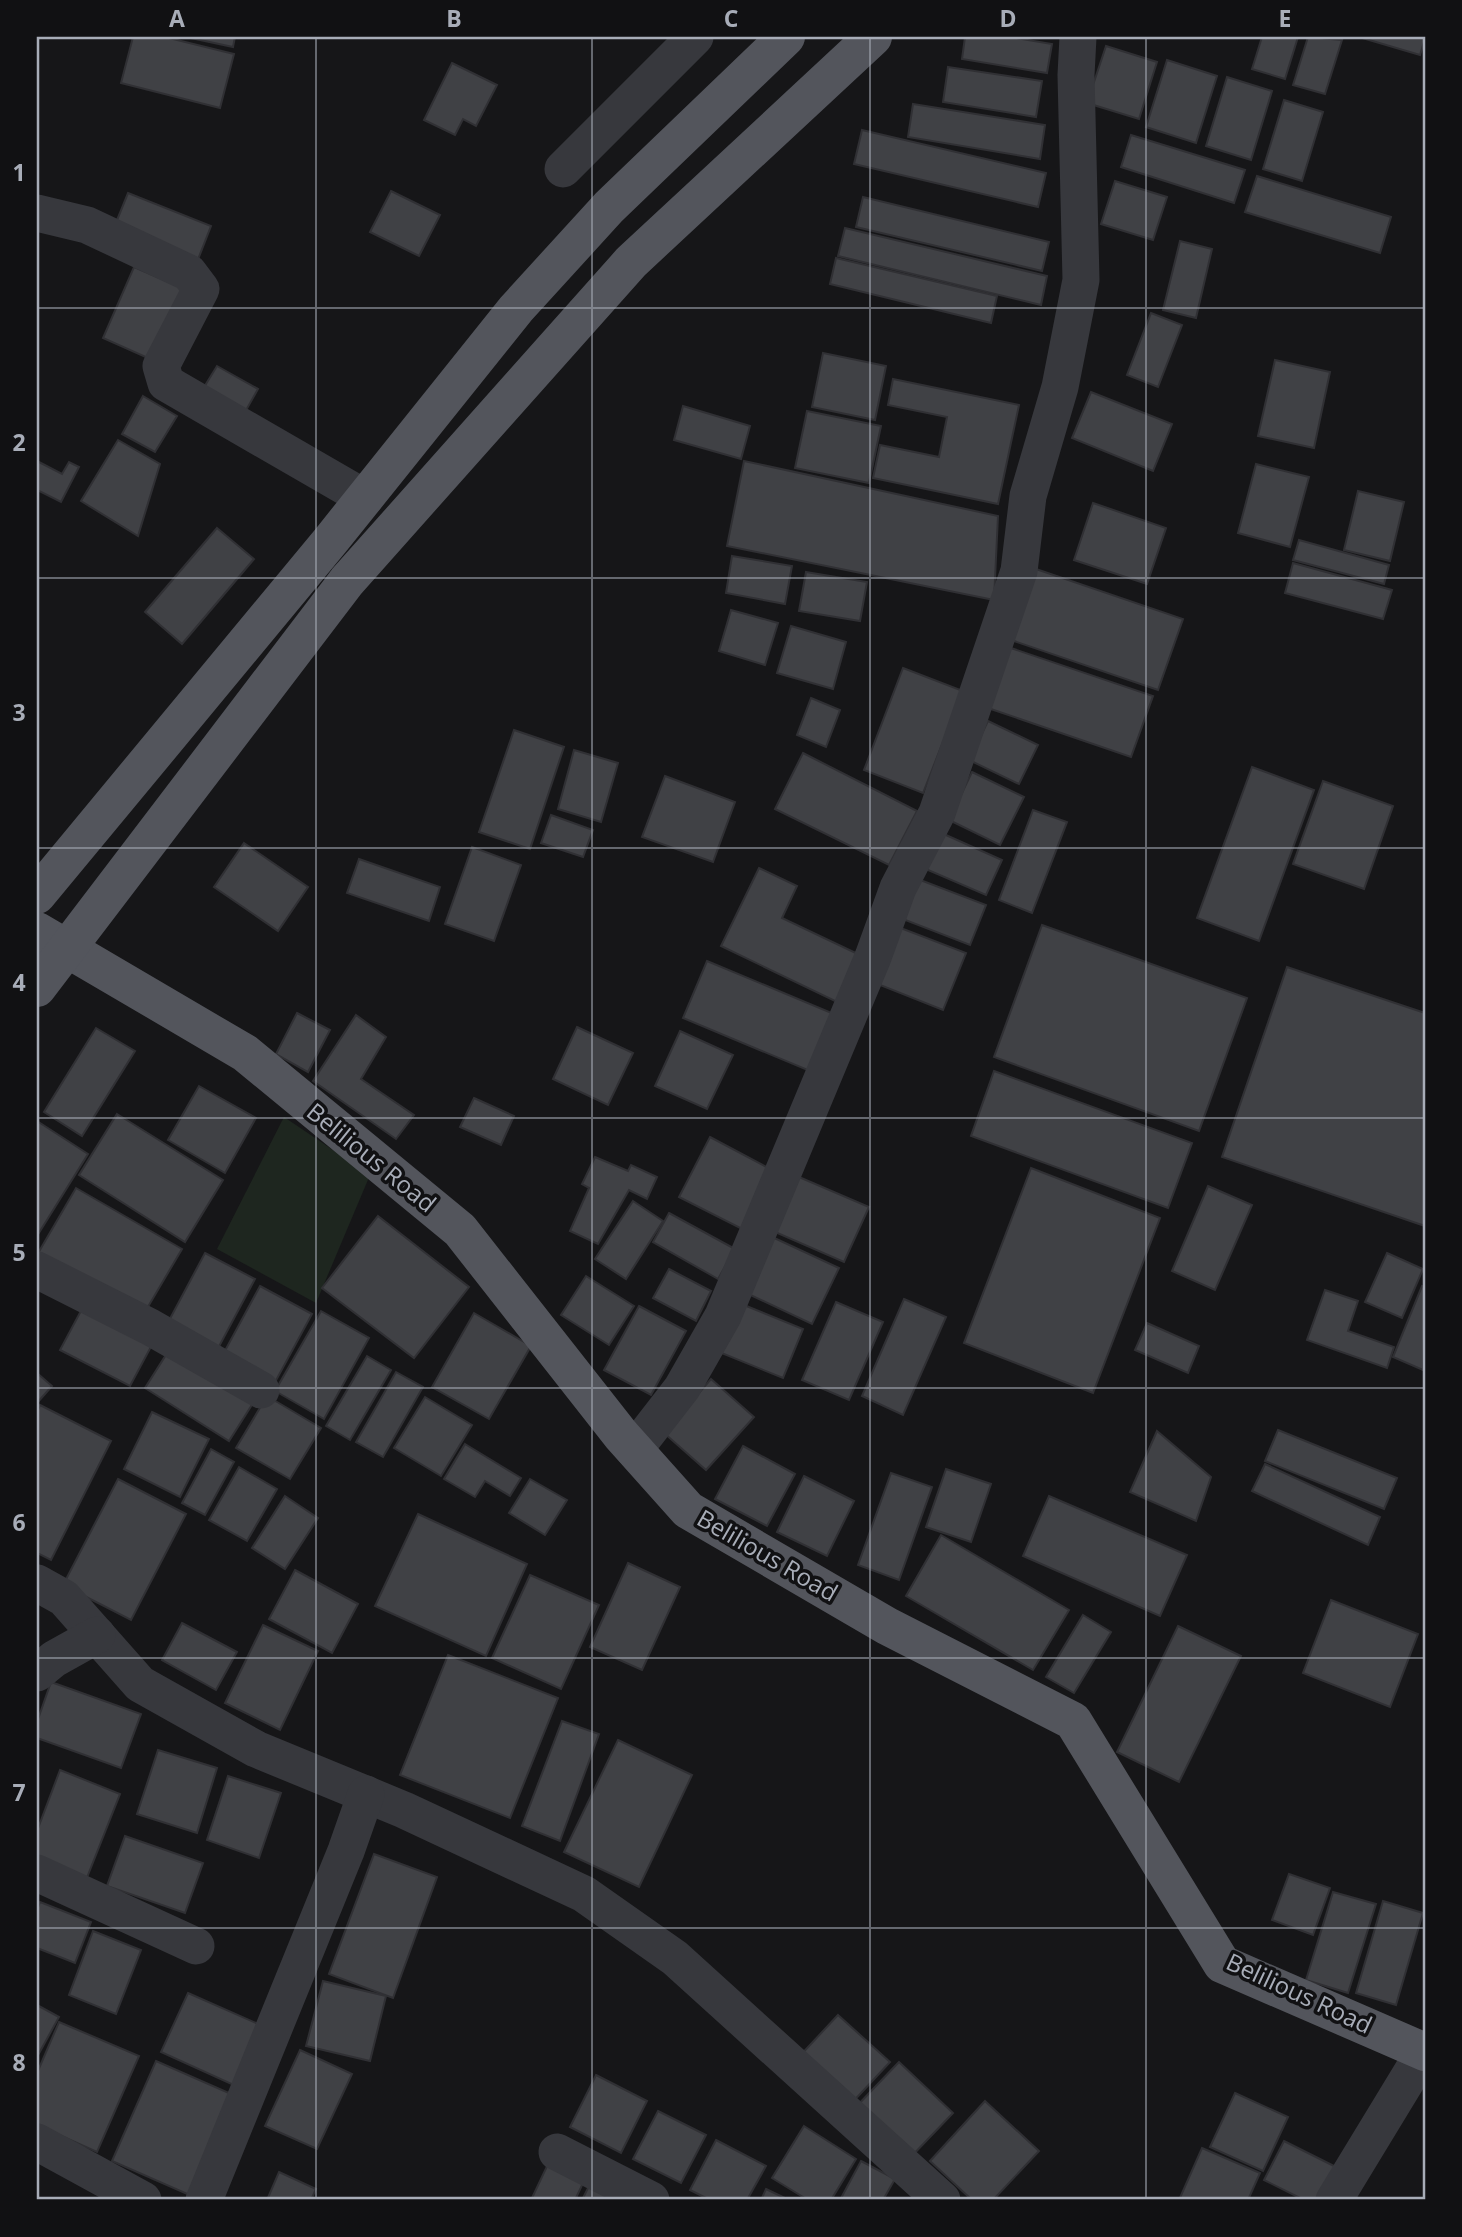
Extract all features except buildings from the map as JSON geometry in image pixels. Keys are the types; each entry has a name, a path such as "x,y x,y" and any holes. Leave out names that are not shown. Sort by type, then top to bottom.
{"main road":[{"path":"37,895 365,498 516,309 599,217 786,37"},
{"path":"37,988 52,939 365,561 631,262 873,37"},
{"name":"Belilious Road","path":"52,939 245,1054 460,1230 634,1450 688,1510 887,1626 1073,1721 1222,1964 1425,2052"}],"street":[{"path":"563,169 695,37"},
{"path":"634,1450 682,1388 723,1316 873,957 898,888 937,813 1018,571 1028,496 1060,387 1081,280 1076,75 1078,37"},
{"path":"37,213 87,225 190,273 201,289 161,366 166,383 365,498"},
{"path":"37,1270 150,1327 261,1390"},
{"path":"37,1583 64,1598 140,1684 256,1749 366,1794 584,1894 664,1950 942,2200"},
{"path":"37,1673 54,1659 97,1635"},
{"path":"204,2200 346,1851 366,1794"},
{"path":"37,1873 196,1946"},
{"path":"1334,2200 1425,2052"},
{"path":"37,2142 143,2200"},
{"path":"557,2152 651,2200"}],"shaded area":[{"path":"284,1117 370,1175 316,1303 217,1249"}]}
